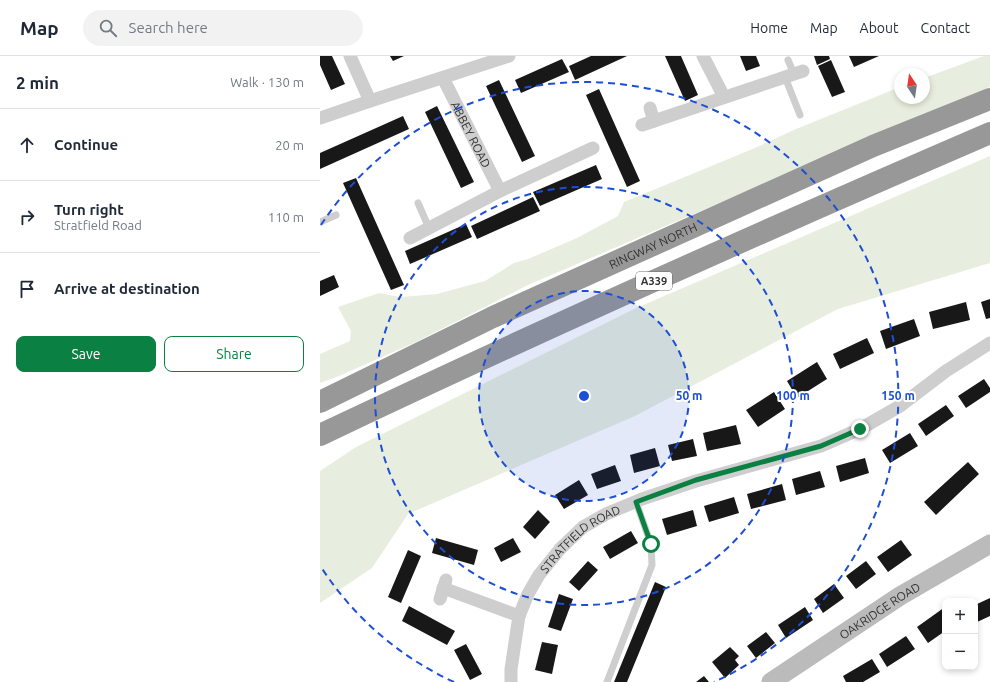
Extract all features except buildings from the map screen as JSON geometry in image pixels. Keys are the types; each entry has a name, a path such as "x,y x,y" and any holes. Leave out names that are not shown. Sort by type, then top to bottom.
{"highway":[{"name":"RINGWAY NORTH","path":"320,402 493,318 873,146 990,99"},
{"name":"A339","path":"320,435 591,309 793,218 990,133"},
{"path":"320,394 373,375"},
{"path":"320,444 370,412"}],"street":[{"path":"350,56 370,101"},
{"path":"320,118 509,56"},
{"path":"703,56 724,97"},
{"path":"642,125 794,74"},
{"name":"ABBEY ROAD","path":"443,78 500,191"},
{"path":"650,108 654,121"},
{"path":"410,238 500,191 593,148"},
{"name":"STRATFIELD ROAD","path":"511,682 511,669 519,616 528,594 539,575 560,549 583,528 606,514 696,480 821,446 860,429 900,406 946,371 990,343"},
{"name":"OAKRIDGE ROAD","path":"771,682 900,596 990,544"},
{"path":"443,589 519,616"}],"lane":[{"path":"788,60 794,74 800,115"},
{"path":"418,203 429,228"},
{"path":"320,222 336,215"},
{"path":"607,682 652,566 651,544 636,502"}],"green space":[{"path":"984,56 990,56 990,87 528,285 414,343 320,383 320,354 350,341 351,331 338,307 379,293 400,297 437,294 485,281 514,263 528,259 577,238 618,216 624,202 894,89 894,104 930,104 930,76"},
{"path":"990,156 990,263 838,309 635,416 408,514 372,568 320,603 320,471 356,447 634,309"}],"route":[{"path":"651,544 636,502 696,480 821,446 860,429"}]}
